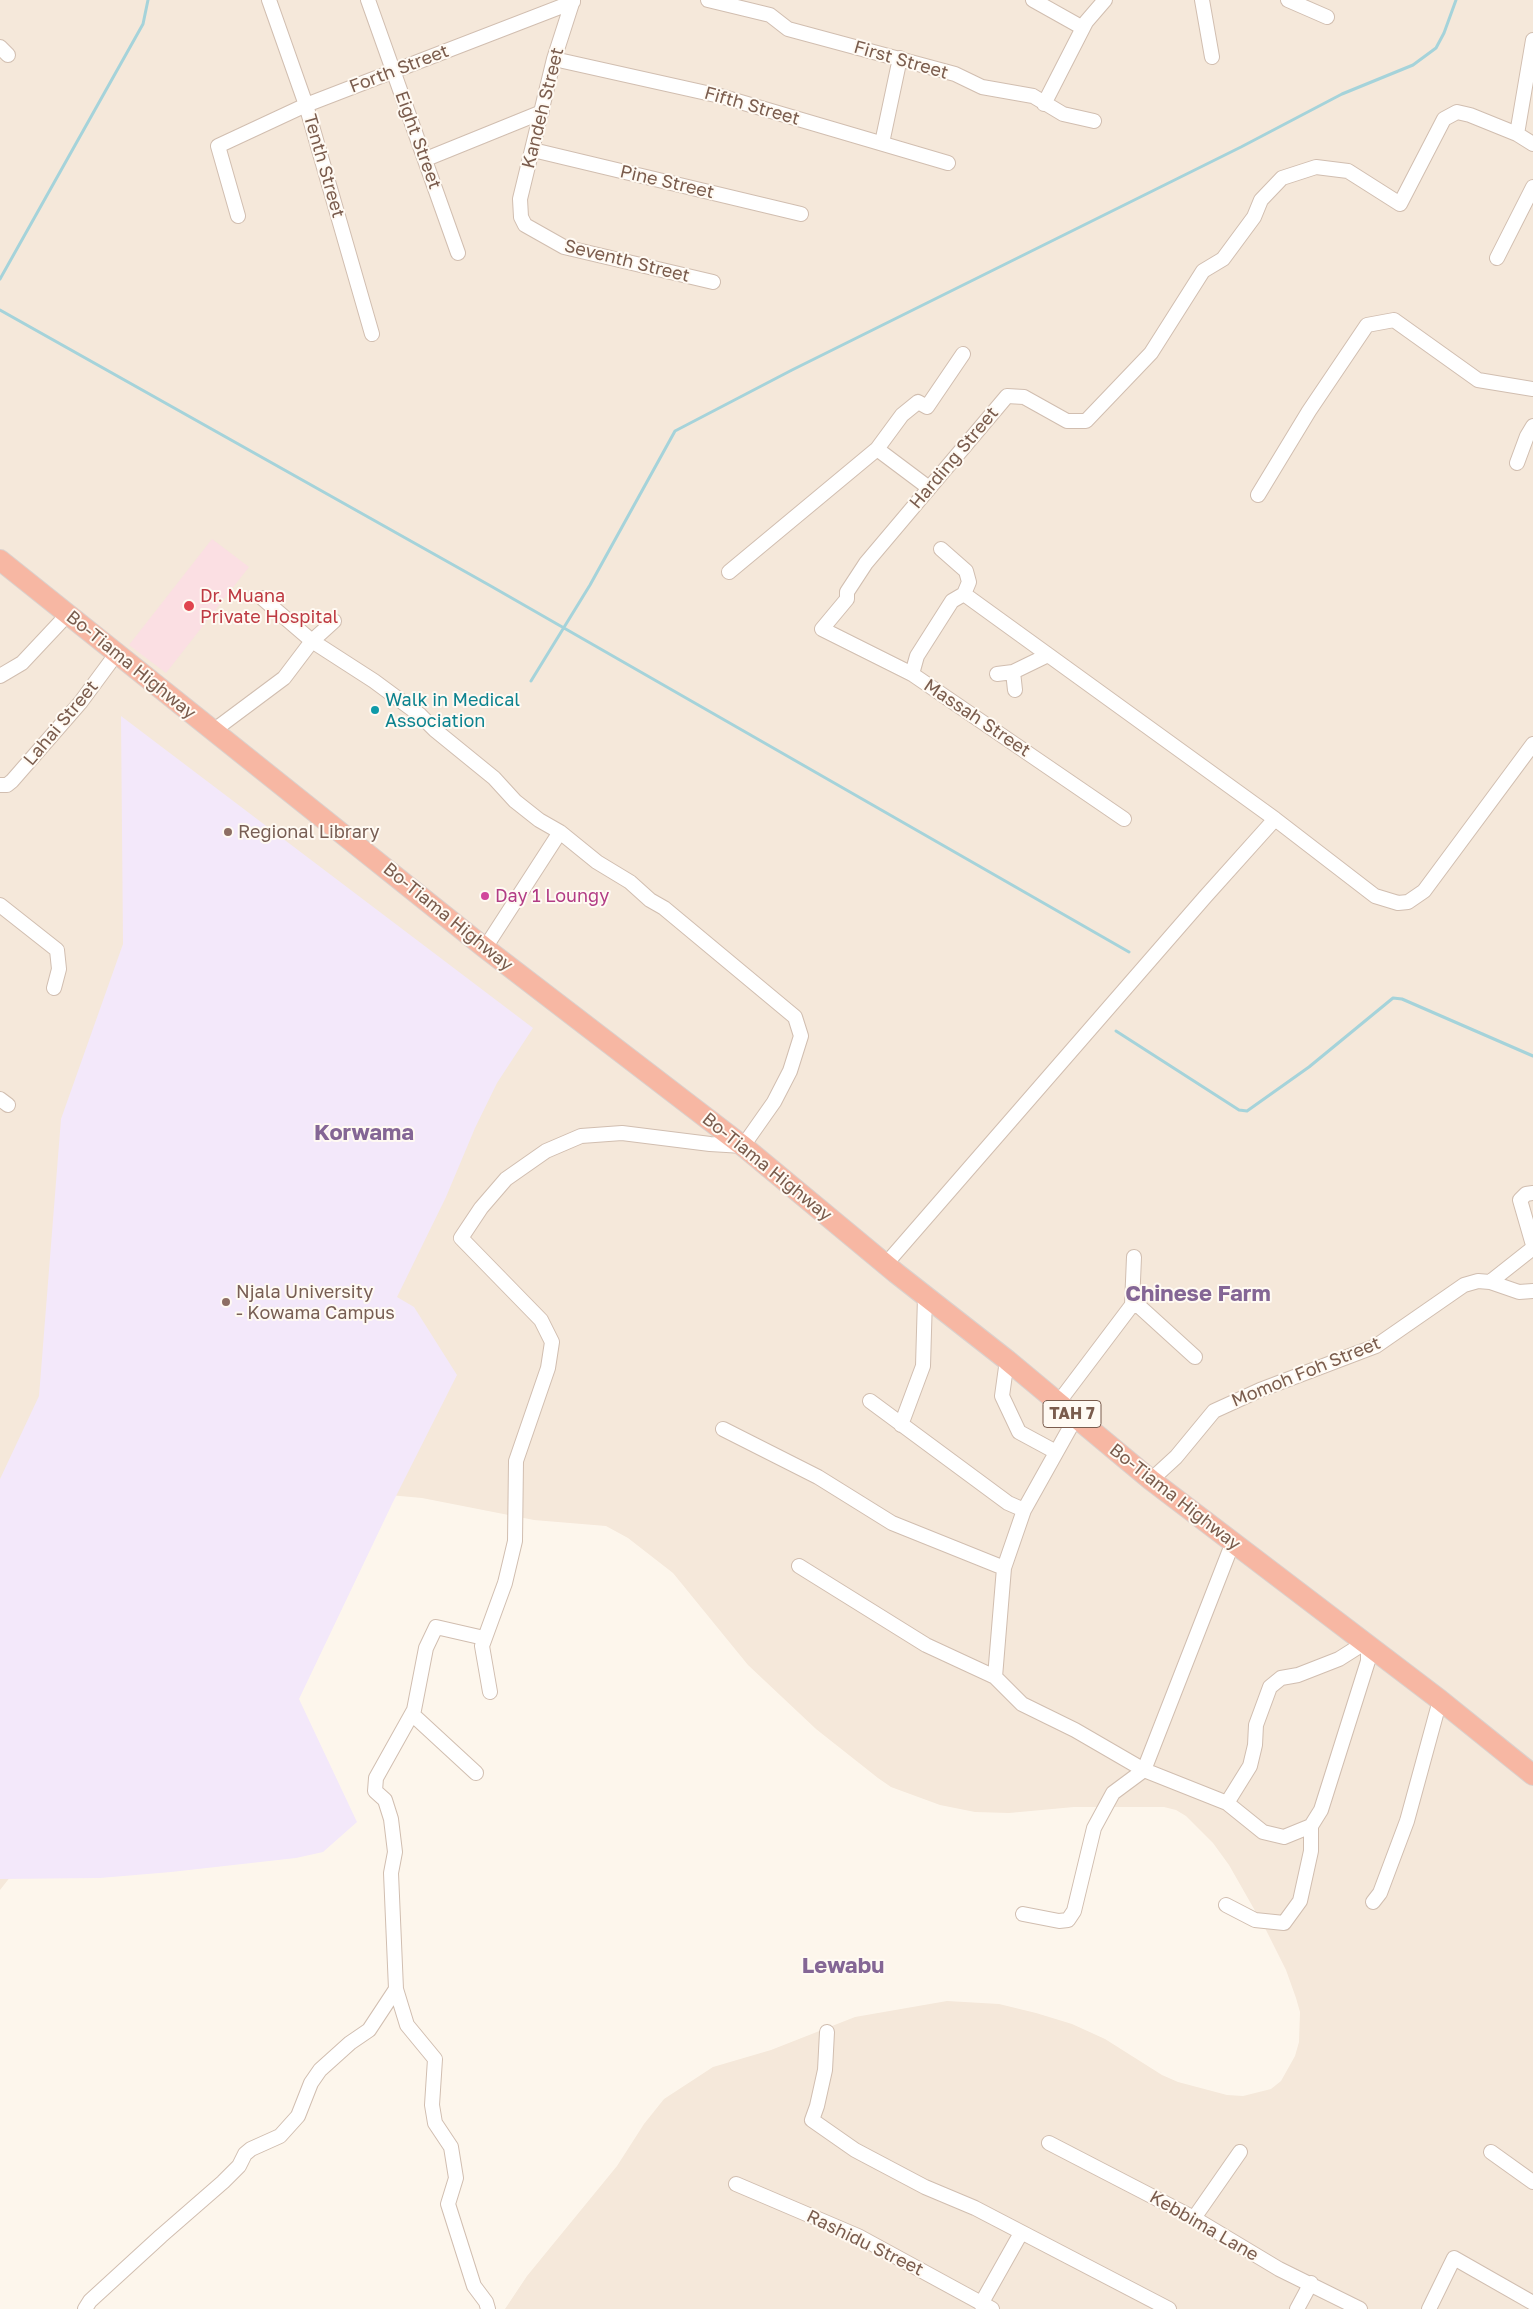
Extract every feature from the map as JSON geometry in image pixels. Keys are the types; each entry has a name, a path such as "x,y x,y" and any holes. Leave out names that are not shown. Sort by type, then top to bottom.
{"highway":[{"name":"Bo-Tiama Highway","path":"0,560 485,948 743,1146 885,1265 1006,1360 1151,1480 1440,1700 1533,1775"}],"street":[{"name":"Tenth Street","path":"269,0 306,105 372,334"},
{"name":"Eight Street","path":"368,0 458,253"},
{"name":"First Street","path":"708,0 770,15 788,29 955,74 982,87 1033,96 1063,114 1094,121"},
{"path":"1033,0 1083,28"},
{"path":"1044,104 1083,28 1105,0"},
{"path":"1202,0 1212,57"},
{"path":"1288,0 1327,17"},
{"name":"Forth Street","path":"238,216 218,146 306,105 573,1"},
{"name":"Kandeh Street","path":"521,217 520,199 554,59 573,1"},
{"path":"1517,134 1533,40"},
{"path":"882,144 900,58"},
{"name":"Fifth Street","path":"554,59 720,96 948,163"},
{"path":"426,159 542,112"},
{"name":"Harding Street","path":"822,629 847,599 846,592 866,563 1007,396 1024,397 1067,421 1086,421 1152,353 1203,271 1223,258 1254,217 1261,200 1282,178 1316,167 1348,171 1400,204 1444,119 1457,112 1470,115 1517,134 1533,144"},
{"name":"Pine Street","path":"533,150 801,214"},
{"path":"1497,258 1533,187"},
{"name":"Seventh Street","path":"521,217 526,226 564,247 713,282"},
{"path":"1258,495 1309,411 1366,324 1394,320 1478,380 1533,390"},
{"path":"729,572 877,449 902,415 918,402 927,406 964,354"},
{"path":"1517,463 1527,436 1533,426"},
{"path":"877,449 929,488"},
{"path":"912,674 917,656 952,602 964,594 969,582 966,571 941,549"},
{"path":"964,594 1275,820 1375,896 1398,903 1408,902 1424,891 1533,744"},
{"path":"262,598 312,642 420,714 435,730 494,778 515,801 539,820 560,832 597,862 630,882 650,900 664,908 795,1017 801,1036 790,1071 774,1102 743,1146 710,1144 622,1133 581,1136 546,1151 506,1179 481,1208 461,1238 541,1320 552,1342 548,1368 516,1461 515,1541 505,1583 482,1646 490,1692"},
{"path":"0,676 22,663 68,614"},
{"path":"213,731 284,678 312,642 334,621"},
{"name":"Massah Street","path":"822,629 912,674 1124,819"},
{"name":"Lahai Street","path":"0,785 7,785 12,781 80,703 117,653"},
{"path":"998,674 1013,672 1048,655"},
{"path":"1013,672 1014,690"},
{"path":"885,1265 1205,897 1275,820"},
{"path":"485,948 560,832"},
{"path":"0,905 57,950 59,969 54,988"},
{"path":"1490,1282 1533,1247 1520,1200 1526,1194 1533,1193"},
{"path":"1058,1403 1132,1305 1134,1257"},
{"name":"Momoh Foh Street","path":"1151,1480 1176,1457 1214,1411 1260,1390 1376,1346 1464,1285 1478,1281 1490,1282 1519,1292 1533,1291"},
{"path":"901,1425 923,1366 925,1297"},
{"path":"1132,1305 1140,1307 1195,1357"},
{"path":"1006,1360 1002,1396 1019,1432 1056,1452"},
{"path":"870,1401 1008,1503 1024,1510"},
{"path":"995,1677 1004,1568 1024,1510 1076,1417"},
{"path":"723,1429 818,1477 892,1523 1004,1568"},
{"path":"1023,1914 1059,1921 1068,1920 1074,1910 1094,1828 1113,1793 1144,1770 1232,1542"},
{"path":"799,1566 926,1645 995,1677 1022,1704 1075,1730 1144,1770 1227,1803 1263,1832 1284,1837 1311,1826"},
{"path":"484,1638 436,1627 426,1648 412,1714 376,1778 375,1791 385,1800 391,1819 395,1852 391,1873 396,1989 407,2025 435,2059 432,2105 435,2123 451,2148 456,2178 448,2204 474,2286 486,2302 488,2309"},
{"path":"1226,1905 1255,1920 1284,1923 1300,1901 1311,1851 1311,1826 1321,1810 1368,1661 1365,1643 1339,1659 1298,1675 1281,1678 1270,1687 1256,1725 1255,1745 1250,1766 1227,1803"},
{"path":"1373,1902 1380,1893 1407,1821 1440,1700"},
{"path":"412,1714 476,1773"},
{"path":"85,2309 90,2301 223,2182 239,2166 244,2154 280,2136 298,2116 311,2083 320,2070 350,2043 369,2030 396,1989"},
{"path":"828,2032 825,2070 812,2120 855,2150 925,2187 974,2208 1169,2309"},
{"name":"Kebbima Lane","path":"1049,2143 1194,2218 1278,2269 1360,2309"},
{"path":"1194,2218 1240,2152"},
{"path":"1491,2152 1533,2182"},
{"name":"Rashidu Street","path":"736,2184 858,2236 986,2307"},
{"path":"986,2307 1021,2232"},
{"path":"1429,2309 1454,2258 1533,2302"},
{"path":"1296,2309 1311,2284"}],"shaded area":[{"path":"0,0 1533,0 1533,2309 505,2309 527,2276 617,2166 644,2124 664,2099 713,2067 771,2050 855,2017 947,2001 999,2004 1072,2024 1105,2039 1162,2075 1178,2082 1227,2095 1243,2096 1271,2089 1281,2081 1295,2056 1299,2042 1300,2012 1296,1998 1286,1970 1266,1930 1229,1865 1213,1843 1186,1816 1176,1810 1164,1807 1074,1807 1009,1813 975,1812 940,1805 891,1787 816,1729 748,1665 673,1573 628,1538 606,1526 534,1520 422,1498 367,1493 29,1853 0,1890"},
{"name":"Dr. Muana Private Hospital","path":"212,539 249,567 166,673 129,645"},
{"name":"Njala University - Kowama Campus","path":"121,716 533,1028 497,1083 475,1128 446,1197 397,1297 414,1307 457,1375 393,1502 299,1699 357,1822 323,1852 296,1858 100,1878 0,1879 0,1479 39,1396 61,1119 123,944"}],"waterway":[{"path":"0,279 143,24 148,0"},
{"path":"531,681 590,585 675,431 792,370 1241,147 1342,94 1413,65 1436,48 1444,33 1456,0"},
{"path":"0,310 489,585 1129,952"},
{"path":"1116,1031 1239,1110 1247,1111 1309,1067 1393,998 1402,999 1533,1056"}],"place":[{"name":"Dr. Muana Private Hospital","path":"189,606"},
{"name":"Walk in Medical Association","path":"375,710"},
{"name":"Regional Library","path":"228,832"},
{"name":"Day 1 Loungy","path":"485,896"},
{"name":"Njala University - Kowama Campus","path":"226,1302"}],"district":[{"name":"Korwama","path":"364,1133"},
{"name":"Chinese Farm","path":"1198,1294"},
{"name":"Lewabu","path":"843,1966"}]}
